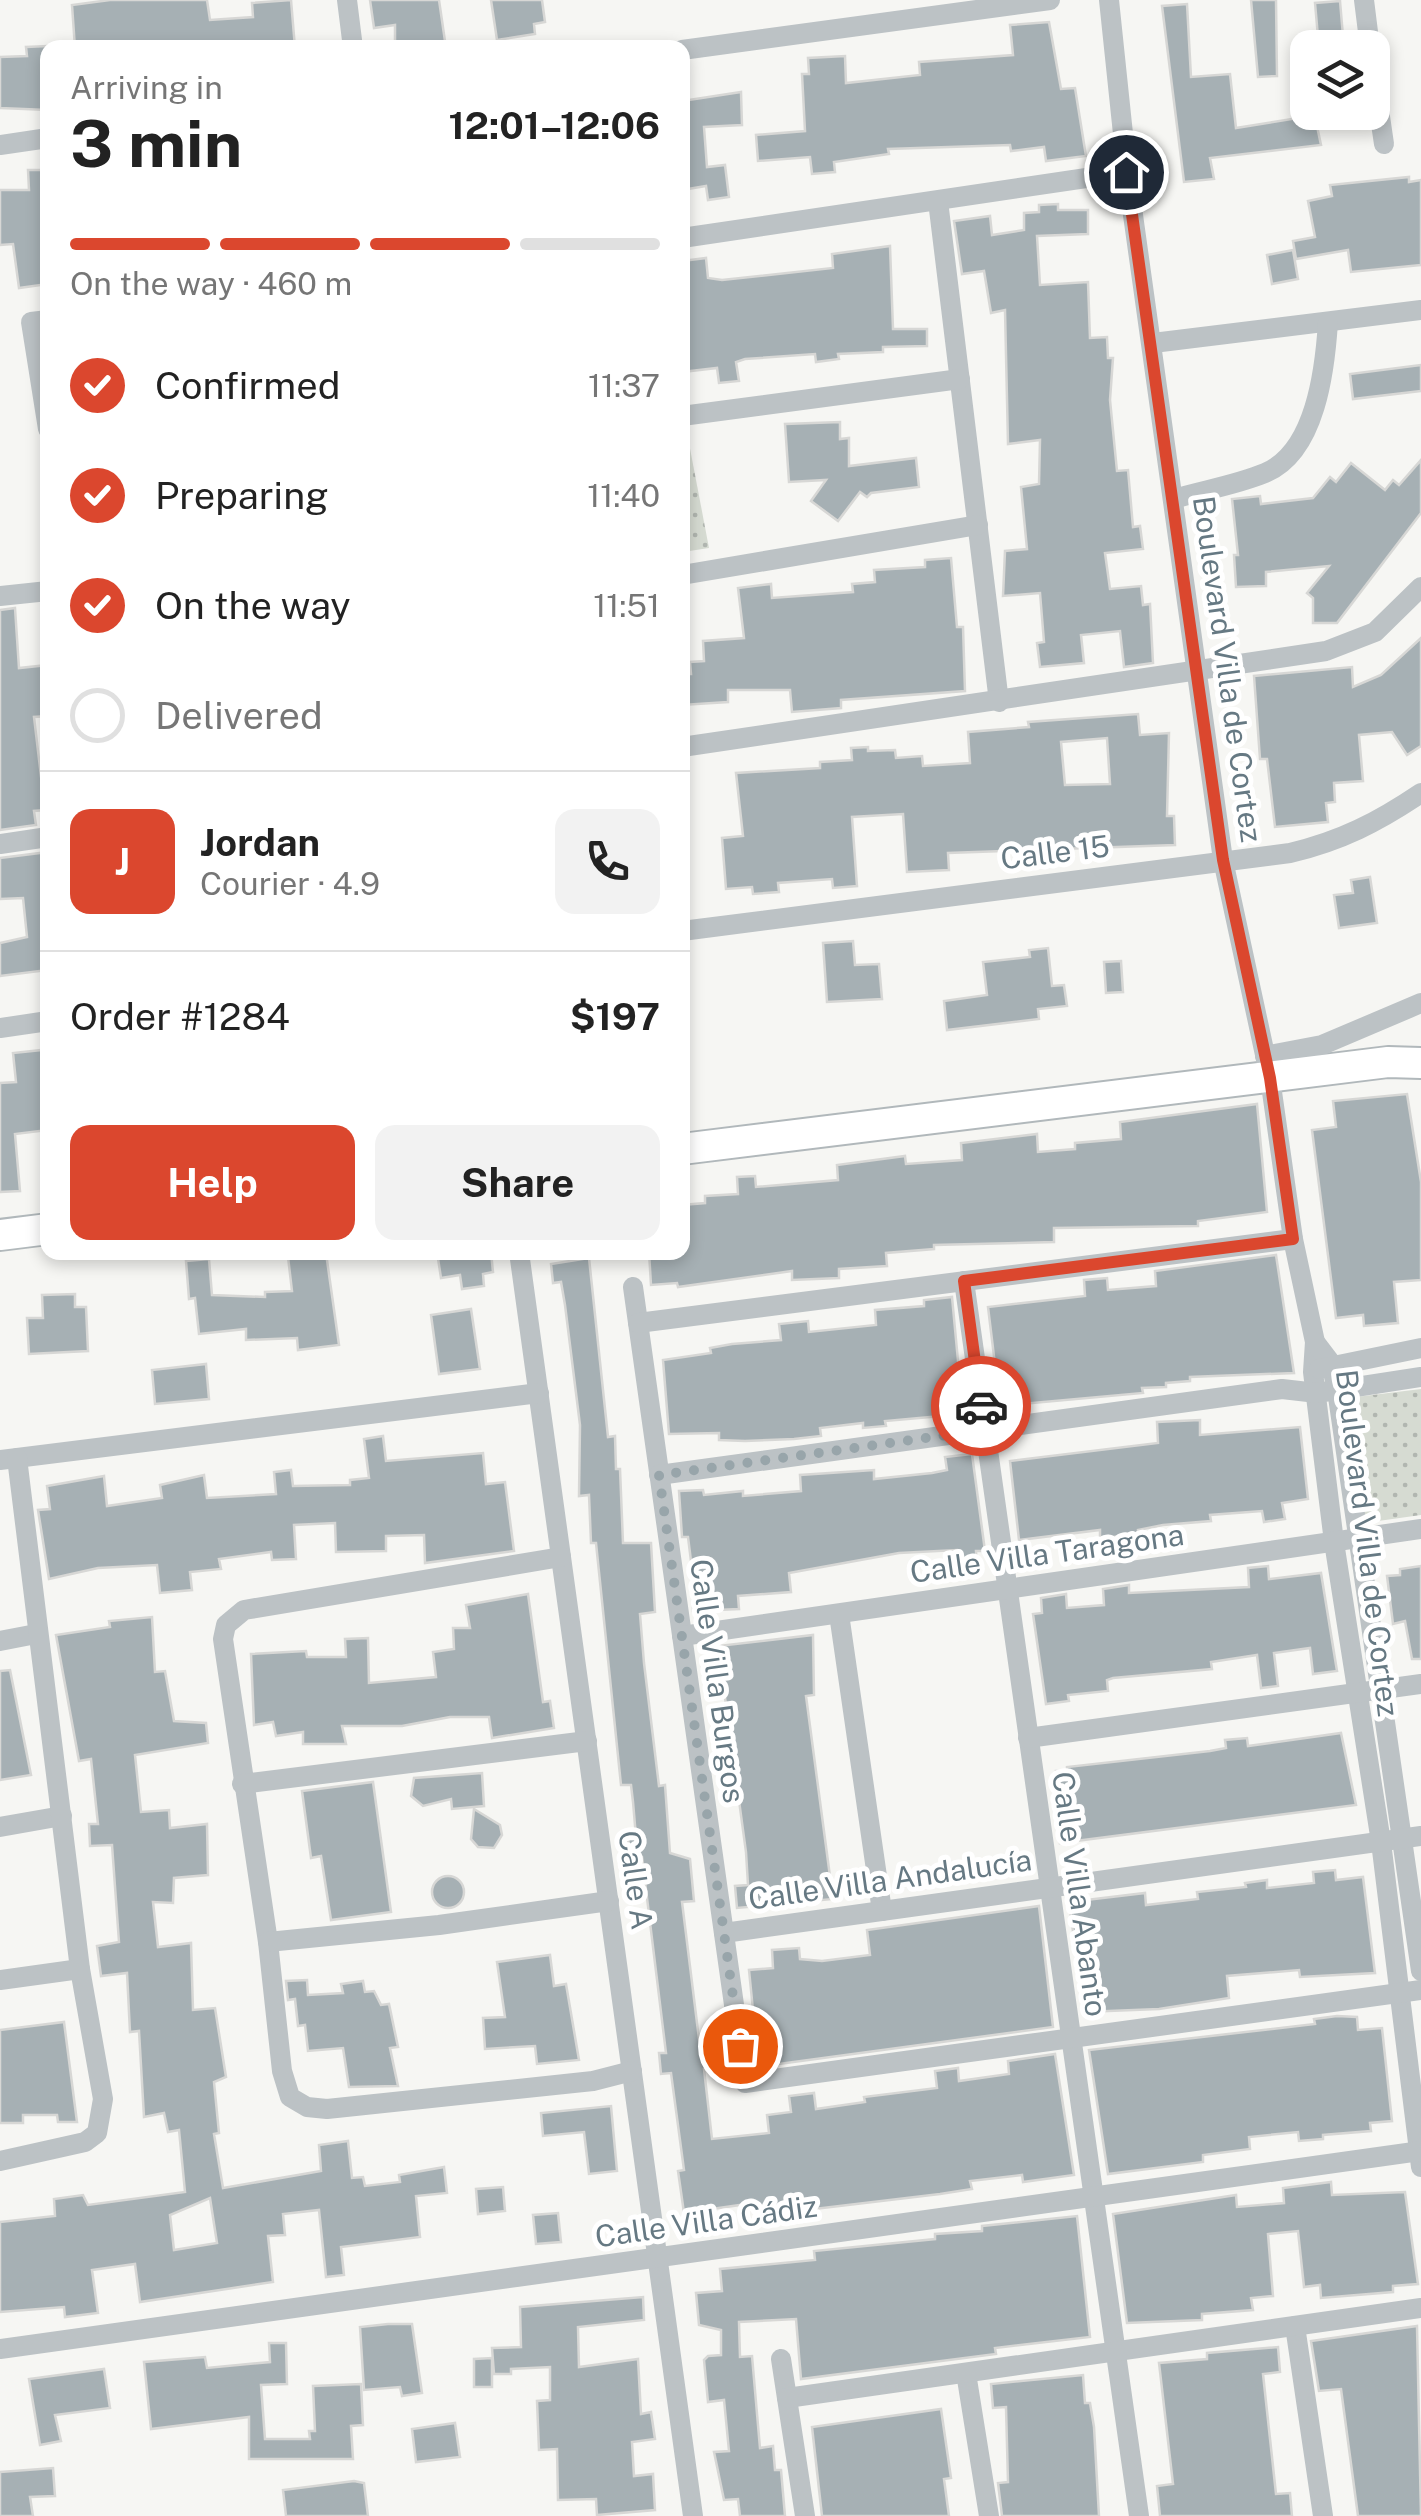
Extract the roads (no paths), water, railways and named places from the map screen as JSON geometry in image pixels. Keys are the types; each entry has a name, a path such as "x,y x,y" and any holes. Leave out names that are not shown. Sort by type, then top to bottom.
{"street":[{"path":"347,0 353,40"},
{"path":"690,49 1050,0"},
{"name":"Boulevard Villa de Cortez","path":"1110,0 1126,172 1154,342 1223,860 1267,1067 1293,1239 1360,1538 1413,1838 1421,1971"},
{"path":"1364,0 1368,30"},
{"path":"1382,130 1384,144"},
{"path":"0,145 40,139"},
{"path":"690,237 1126,172"},
{"path":"938,200 999,702"},
{"path":"1154,342 1421,310"},
{"path":"40,321 31,322 40,379"},
{"path":"1174,499 1266,472 1283,462 1319,396 1328,322"},
{"path":"690,415 960,379"},
{"path":"690,573 978,524"},
{"path":"690,746 1326,651 1375,632 1421,586"},
{"path":"0,596 40,593"},
{"name":"Calle 15","path":"690,930 1290,854 1369,828 1421,793"},
{"path":"0,844 40,838"},
{"path":"1267,1067 1421,1004"},
{"path":"0,1028 40,1022"},
{"path":"690,1148 1267,1067 1421,1063"},
{"path":"0,1235 40,1230"},
{"path":"638,1323 1293,1239"},
{"name":"Calle A","path":"521,1260 693,2516"},
{"name":"Calle Villa Abanto","path":"964,1281 1139,2516"},
{"name":"Calle Villa Burgos","path":"633,1287 745,2084 1071,2038"},
{"path":"659,1475 1282,1389 1325,1380 1421,1348"},
{"path":"1325,1380 1421,1377"},
{"name":"Boulevard Villa de Cortez","path":"1325,1380 1334,1542 1380,1842 1420,2157"},
{"path":"0,2161 74,2148 98,2132 104,2099 80,1968 62,1816 8,1460 539,1393"},
{"name":"Calle Villa Taragona","path":"682,1636 1421,1529"},
{"path":"562,1557 244,1610 234,1616 223,1639 242,1784 268,1942 282,2071 290,2097 307,2107 327,2110 574,2083 632,2071"},
{"path":"839,1614 882,1911"},
{"path":"0,1640 36,1634"},
{"path":"1028,1738 1421,1684"},
{"path":"242,1784 586,1741"},
{"path":"0,1827 62,1816"},
{"name":"Calle Villa Andalucía","path":"724,1932 1413,1838"},
{"path":"268,1942 608,1902"},
{"path":"0,1980 80,1968"},
{"path":"1071,2038 1421,1990"},
{"name":"Calle Villa Cádiz","path":"0,2349 1094,2197 1420,2157"},
{"path":"787,2398 1421,2308"},
{"path":"1295,2326 1323,2516"},
{"path":"781,2359 805,2516"},
{"path":"966,2372 990,2516"}]}
